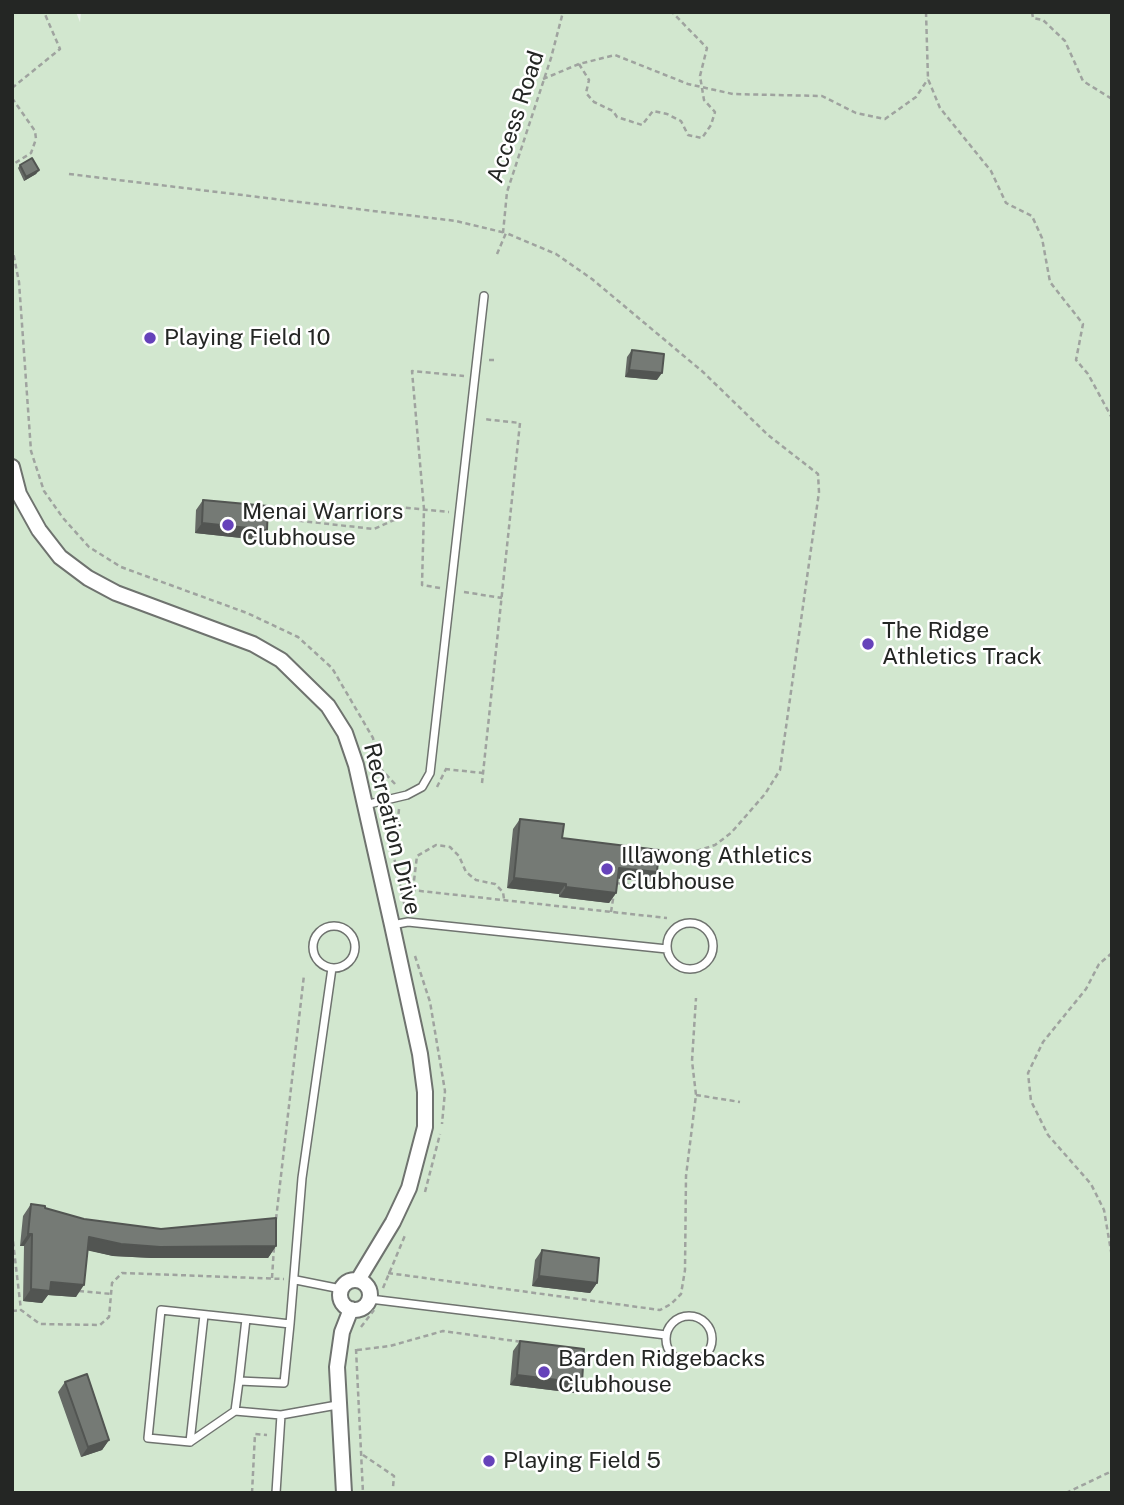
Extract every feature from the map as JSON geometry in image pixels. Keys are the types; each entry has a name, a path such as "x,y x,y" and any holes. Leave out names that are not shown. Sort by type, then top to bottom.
{"street":[{"name":"Recreation Drive","path":"12,467 19,494 39,530 60,557 88,578 116,593 253,644 281,660 306,681 328,706 345,733 365,805 420,1054 425,1127 410,1188 358,1280"},
{"path":"358,1280 368,1287 370,1299 362,1308 351,1309 341,1301 341,1289 348,1282 358,1280"},
{"path":"344,1493 337,1405 337,1367 342,1332 351,1309"}],"lane":[{"path":"365,805 400,798 422,787 430,767 484,296"},
{"path":"392,925 408,922 667,949"},
{"path":"688,923 708,931 713,944 710,958 693,969 673,962 667,949 670,935 688,923"},
{"path":"335,926 351,935 355,943 349,961 332,968 316,959 313,941 326,927 335,926"},
{"path":"239,1381 284,1383 296,1280 303,1178 332,968"},
{"path":"296,1280 341,1289"},
{"path":"370,1299 666,1335"},
{"path":"290,1324 162,1310 148,1438 190,1442 235,1411 281,1415 337,1405"},
{"path":"190,1442 204,1315"},
{"path":"693,1317 710,1330 711,1344 704,1357 684,1362 671,1355 666,1335 679,1318 693,1317"},
{"path":"235,1411 246,1320"},
{"path":"276,1493 281,1415"}],"path":[{"path":"12,88 60,49 44,12"},
{"name":"Access Road","path":"497,254 505,233 507,192 563,12"},
{"path":"579,64 589,79 586,93 594,102 613,111 617,117 642,125 653,111 667,114 681,121 688,135 702,138 711,125 715,112 704,100 700,76 707,48 672,12"},
{"path":"926,12 928,79 940,108 991,171 1006,203 1032,216 1042,238 1050,282 1083,324 1076,360 1088,374 1112,418"},
{"path":"1032,12 1033,18 1043,20 1065,41 1083,81 1112,99"},
{"path":"543,79 579,64 615,55 702,87 733,94 822,96 856,113 885,119 916,97 928,79"},
{"path":"12,98 35,131 36,139 31,153 12,165"},
{"path":"69,174 456,221 505,233 556,254 592,279 704,372 768,435 818,474 819,492 813,519 780,770 765,794 731,833 715,845 696,851 658,854 654,886 615,882 611,912"},
{"path":"12,247 19,282 31,451 44,491 63,518 89,547 121,566 247,612 298,637 332,668 358,708 373,738 379,767 395,780 400,798 394,857 408,922"},
{"path":"473,377 412,371 424,509 422,585 502,598"},
{"path":"469,417 520,423 482,783"},
{"path":"261,516 374,529 394,520 398,507 459,513"},
{"path":"430,767 483,773"},
{"path":"413,889 417,856 436,845 450,847 459,856 466,872 476,880 495,884 503,892 504,899"},
{"path":"401,889 667,919"},
{"path":"1112,953 1099,964 1086,989 1043,1042 1028,1073 1031,1101 1048,1135 1091,1184 1104,1210 1112,1257"},
{"path":"276,1229 304,975"},
{"path":"387,1273 660,1310 671,1304 681,1294 685,1270 686,1176 696,1095 692,1061 696,998"},
{"path":"696,1095 740,1102"},
{"path":"12,1233 21,1310"},
{"path":"272,1278 275,1241"},
{"path":"12,1311 21,1310 40,1324 100,1325 109,1317 114,1278 127,1272 296,1280"},
{"path":"77,1291 111,1294"},
{"path":"356,1350 390,1346 443,1331 528,1343"},
{"path":"252,1493 255,1434 279,1437"},
{"path":"363,1455 394,1476 393,1487"},
{"path":"1066,1493 1112,1471"}],"green space":[{"path":"12,12 76,12 80,22 81,12 1112,12 1112,1493 12,1493"}],"building":[{"path":"32,158 39,170 26,177 20,165"},
{"path":"632,350 664,354 662,373 629,370"},
{"path":"203,500 268,506 267,530 202,523"},
{"path":"520,819 564,824 562,838 659,850 657,872 619,868 616,893 514,878"},
{"path":"31,1204 84,1219 161,1229 276,1218 276,1246 160,1247 121,1244 89,1237 84,1285 51,1282 50,1291 31,1289 32,1234 28,1234"},
{"path":"542,1250 599,1258 597,1283 539,1276"},
{"name":"Barden Ridgebacks Clubhouse","path":"520,1341 584,1349 582,1383 517,1375"},
{"path":"87,1374 109,1440 88,1447 65,1382"}],"place":[{"name":"Playing Field 10","path":"150,338"},
{"name":"Menai Warriors Clubhouse","path":"228,525"},
{"name":"The Ridge Athletics Track","path":"868,644"},
{"name":"Illawong Athletics Clubhouse","path":"607,869"},
{"name":"Barden Ridgebacks Clubhouse","path":"544,1372"},
{"name":"Playing Field 5","path":"489,1461"}]}
